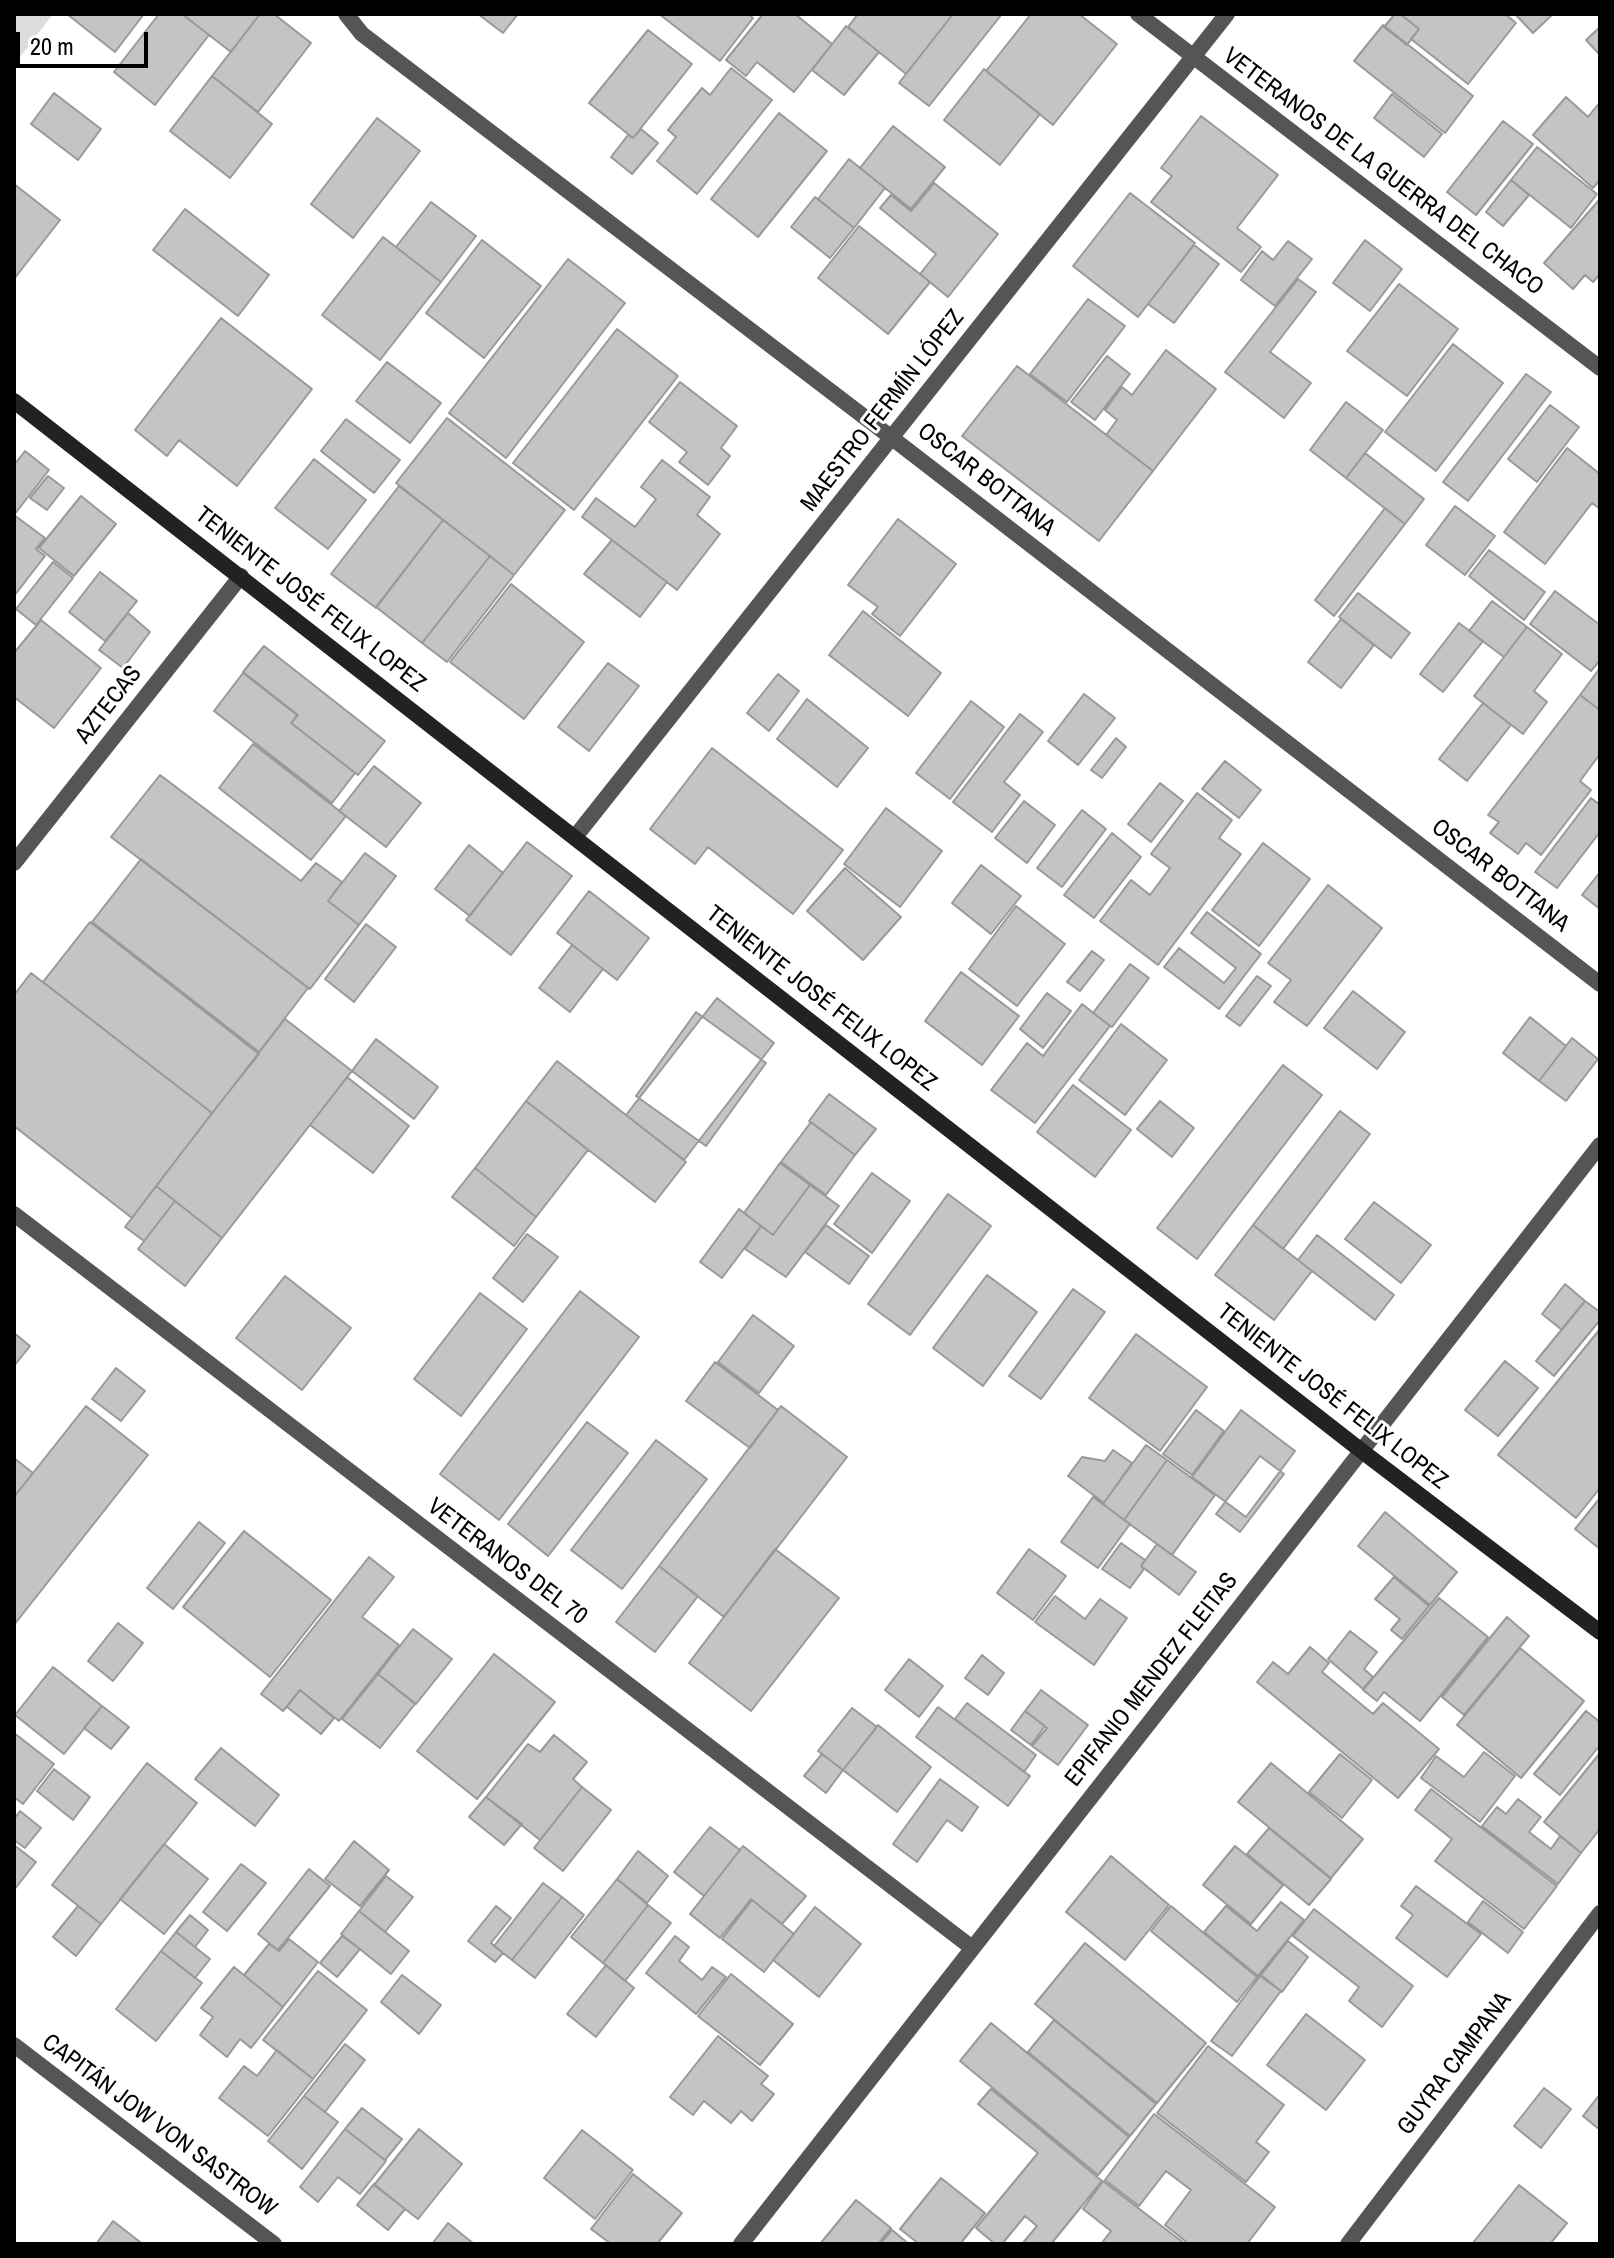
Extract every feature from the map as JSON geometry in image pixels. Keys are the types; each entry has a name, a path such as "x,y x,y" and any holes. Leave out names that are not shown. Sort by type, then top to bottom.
{"main road":[{"name":"TENIENTE JOSÉ FELIX LOPEZ","path":"14,401 1363,1452 1600,1632"}],"street":[{"name":"OSCAR BOTTANA","path":"346,14 362,34 1600,984"},
{"name":"VETERANOS DE LA GUERRA DEL CHACO","path":"1138,14 1600,368"},
{"name":"MAESTRO FERMÍN LÓPEZ","path":"575,837 1227,14"},
{"name":"AZTECAS","path":"14,863 241,576"},
{"name":"EPIFANIO MENDEZ FLEITAS","path":"741,2244 1600,1145"},
{"name":"VETERANOS DEL 70","path":"14,1214 971,1947"},
{"name":"GUYRA CAMPANA","path":"1348,2244 1600,1913"},
{"name":"CAPITÁN JOW VON SASTROW","path":"14,2045 274,2244"}],"shaded area":[{"path":"14,14 53,14 14,65"}],"building":[{"path":"67,14 144,14 115,52"},
{"path":"159,14 182,14 209,35 155,105 114,72"},
{"path":"182,14 260,14 231,52"},
{"path":"260,14 274,14 311,43 258,112 212,76"},
{"path":"478,14 518,14 503,33"},
{"path":"659,14 748,14 753,18 720,61"},
{"path":"763,14 795,14 832,44 794,92 757,62 746,76 726,60"},
{"path":"858,14 953,14 906,74 848,27"},
{"path":"953,14 1002,14 929,106 899,83"},
{"path":"1031,14 1079,14 1117,44 1053,125 986,71"},
{"path":"1395,14 1400,14 1419,29 1407,45 1384,27"},
{"path":"1400,14 1505,14 1516,23 1468,84 1411,39 1419,29"},
{"path":"1515,14 1553,14 1533,33"},
{"path":"1383,25 1473,96 1445,133 1354,61"},
{"path":"846,26 879,52 844,95 812,70"},
{"path":"1600,27 1600,55 1586,40"},
{"path":"648,30 692,64 633,138 589,103"},
{"path":"731,68 772,100 697,194 657,161 676,137 668,130 702,88 710,95"},
{"path":"984,69 1040,114 1000,165 944,120"},
{"path":"212,76 272,124 230,178 170,131"},
{"path":"54,93 101,129 78,160 31,124"},
{"path":"1392,94 1442,134 1424,157 1374,118"},
{"path":"1566,97 1588,117 1600,102 1600,180 1593,188 1533,135"},
{"path":"779,113 827,151 758,237 711,199"},
{"path":"1201,116 1278,175 1237,228 1261,247 1241,272 1151,202 1172,176 1161,168"},
{"path":"377,118 420,151 353,238 311,204"},
{"path":"1503,121 1533,144 1476,215 1447,192"},
{"path":"893,126 945,167 911,209 860,168"},
{"path":"641,129 658,143 632,174 611,157 628,135 633,138"},
{"path":"1537,147 1597,194 1571,228 1511,180"},
{"path":"849,159 885,188 854,228 818,199"},
{"path":"1511,180 1529,195 1503,226 1486,212"},
{"path":"934,183 998,234 948,297 920,274 936,254 880,208 891,195 911,211"},
{"path":"14,184 60,220 14,279"},
{"path":"1130,193 1195,243 1138,317 1073,266"},
{"path":"815,197 854,228 830,258 791,227"},
{"path":"1600,199 1600,274 1593,282 1585,275 1573,289 1544,263"},
{"path":"431,202 476,236 441,282 396,247"},
{"path":"185,209 269,275 238,316 153,250"},
{"path":"859,226 930,282 888,334 818,278"},
{"path":"383,237 441,282 380,360 322,315"},
{"path":"482,240 541,286 484,358 426,313"},
{"path":"1365,240 1402,269 1370,311 1333,283"},
{"path":"1288,241 1312,259 1275,306 1241,280 1262,251 1273,260"},
{"path":"1194,245 1219,264 1174,323 1148,304"},
{"path":"568,259 625,303 506,458 449,413"},
{"path":"1298,279 1316,292 1270,352 1311,383 1284,418 1225,372"},
{"path":"1399,284 1458,329 1407,396 1347,351"},
{"path":"1088,299 1125,326 1067,402 1030,374"},
{"path":"221,318 312,389 237,486 179,440 167,456 135,430"},
{"path":"617,329 678,376 574,510 513,463"},
{"path":"1453,344 1503,383 1436,471 1385,432"},
{"path":"1166,350 1216,389 1153,471 1106,435 1117,420 1105,410 1122,387 1132,395"},
{"path":"1107,356 1130,374 1095,420 1071,402"},
{"path":"387,362 441,403 410,443 356,401"},
{"path":"1017,366 1153,471 1099,541 962,436"},
{"path":"1526,374 1551,392 1468,501 1443,482"},
{"path":"680,382 737,426 721,448 730,456 708,485 679,462 687,452 649,422"},
{"path":"1346,402 1383,430 1346,478 1310,450"},
{"path":"1550,405 1579,427 1537,482 1508,459"},
{"path":"447,418 565,510 514,575 396,483"},
{"path":"346,419 400,460 374,493 321,451"},
{"path":"1567,448 1600,474 1600,509 1592,503 1545,564 1504,532"},
{"path":"25,451 49,470 14,515 14,465"},
{"path":"1365,453 1424,499 1405,524 1346,478"},
{"path":"314,459 366,500 328,549 275,508"},
{"path":"662,460 710,497 697,515 720,534 677,590 582,517 596,498 635,527 656,499 641,487"},
{"path":"48,476 64,488 47,510 30,498"},
{"path":"399,486 443,520 376,608 331,574"},
{"path":"81,496 116,524 74,576 39,548"},
{"path":"1455,506 1495,536 1465,575 1426,545"},
{"path":"1385,508 1405,524 1334,616 1315,600"},
{"path":"14,515 45,538 36,549 45,556 14,596"},
{"path":"898,519 956,564 900,636 872,614 878,607 848,585"},
{"path":"443,520 490,556 422,643 376,607"},
{"path":"612,540 667,582 640,617 584,574"},
{"path":"1489,550 1545,592 1524,620 1469,576"},
{"path":"490,556 514,575 447,662 422,643"},
{"path":"53,562 73,578 36,625 16,609"},
{"path":"100,572 137,601 105,641 69,612"},
{"path":"511,584 584,642 524,719 450,662"},
{"path":"1555,591 1600,625 1600,660 1591,671 1530,624"},
{"path":"1358,593 1410,633 1391,658 1339,617"},
{"path":"1492,601 1527,627 1504,657 1469,631"},
{"path":"863,611 941,673 908,716 829,655"},
{"path":"128,613 150,632 123,668 99,650"},
{"path":"1341,619 1374,645 1341,688 1308,662"},
{"path":"41,620 101,668 54,728 14,697 14,653"},
{"path":"1459,623 1483,641 1443,692 1420,674"},
{"path":"1527,627 1562,654 1534,691 1547,702 1523,734 1474,696"},
{"path":"264,646 385,741 358,775 291,723 298,715 243,672"},
{"path":"608,663 639,686 589,751 558,727"},
{"path":"1600,668 1600,710 1580,695"},
{"path":"243,673 297,715 291,723 355,773 332,803 214,711"},
{"path":"778,674 799,691 769,731 747,713"},
{"path":"1084,694 1115,718 1078,765 1048,741"},
{"path":"1580,695 1600,710 1600,754 1580,781 1591,790 1541,855 1526,843 1518,854 1490,833 1499,822 1488,815"},
{"path":"807,699 868,748 837,787 777,739"},
{"path":"971,701 1004,727 950,799 916,773"},
{"path":"1483,703 1511,725 1467,781 1439,759"},
{"path":"1020,714 1043,732 1004,782 1020,795 992,832 953,802"},
{"path":"1116,738 1126,747 1102,778 1091,770"},
{"path":"253,744 346,816 311,860 219,788"},
{"path":"712,748 843,850 793,914 708,847 695,864 650,829"},
{"path":"1225,761 1261,790 1239,818 1202,789"},
{"path":"374,766 421,803 386,847 339,811"},
{"path":"160,775 301,881 316,863 342,882 328,901 359,925 310,989 111,837"},
{"path":"1160,783 1183,801 1151,842 1128,824"},
{"path":"1197,793 1232,820 1219,838 1241,854 1158,965 1100,921 1131,880 1150,895 1170,868 1151,854"},
{"path":"1591,798 1600,805 1600,832 1557,888 1535,872"},
{"path":"1024,801 1055,825 1027,863 995,838"},
{"path":"886,808 942,851 900,907 844,864"},
{"path":"1082,810 1106,829 1062,887 1037,868"},
{"path":"1112,833 1141,857 1094,918 1064,895"},
{"path":"527,842 572,876 511,955 466,920"},
{"path":"1263,843 1310,879 1259,946 1212,910"},
{"path":"469,845 503,873 470,916 435,889"},
{"path":"365,853 396,876 359,925 328,901"},
{"path":"141,859 308,988 259,1052 92,922"},
{"path":"981,865 1021,896 991,934 952,903"},
{"path":"845,868 901,917 863,960 807,911"},
{"path":"1600,872 1600,909 1582,895"},
{"path":"1328,885 1382,928 1307,1026 1274,1002 1291,980 1268,963"},
{"path":"589,891 649,938 617,980 557,933"},
{"path":"1016,906 1065,944 1017,1006 969,969"},
{"path":"1207,912 1261,954 1219,1009 1164,967 1179,948 1224,983 1236,968 1191,933"},
{"path":"90,922 259,1054 212,1113 43,982"},
{"path":"366,924 396,947 354,1002 325,979"},
{"path":"572,945 603,969 570,1012 539,988"},
{"path":"1092,951 1104,960 1080,991 1067,982"},
{"path":"1130,964 1149,978 1112,1027 1093,1013"},
{"path":"961,972 1019,1016 982,1065 925,1021"},
{"path":"31,973 212,1113 132,1218 14,1126 14,995"},
{"path":"1257,976 1271,986 1240,1026 1226,1016"},
{"path":"1353,991 1405,1032 1377,1069 1324,1028"},
{"path":"1047,993 1071,1011 1043,1048 1020,1029"},
{"path":"717,998 774,1043 684,1160 626,1115"},
{"path":"1082,1004 1110,1026 1035,1123 991,1090 1027,1043 1043,1056"},
{"path":"696,1012 766,1063 706,1146 636,1096"},
{"path":"1530,1017 1566,1046 1539,1081 1503,1053"},
{"path":"285,1019 352,1071 222,1238 156,1186"},
{"path":"1121,1024 1167,1060 1125,1115 1079,1080"},
{"path":"1572,1038 1598,1059 1566,1101 1539,1081"},
{"path":"376,1039 438,1087 414,1119 352,1071"},
{"path":"557,1061 686,1162 655,1202 526,1101"},
{"path":"1283,1065 1322,1095 1197,1259 1157,1228"},
{"path":"347,1077 409,1126 373,1173 310,1125"},
{"path":"1073,1085 1131,1130 1095,1177 1037,1132"},
{"path":"829,1094 876,1129 855,1155 809,1121"},
{"path":"526,1101 588,1150 536,1217 475,1168"},
{"path":"1160,1101 1194,1128 1172,1157 1137,1129"},
{"path":"1340,1111 1370,1134 1283,1249 1253,1225"},
{"path":"811,1122 855,1155 826,1195 781,1162"},
{"path":"780,1163 810,1185 773,1235 744,1213"},
{"path":"475,1168 536,1217 514,1246 452,1197"},
{"path":"872,1173 910,1201 872,1253 834,1224"},
{"path":"810,1185 839,1206 786,1277 745,1249 761,1226 773,1235"},
{"path":"156,1186 175,1201 144,1241 125,1227"},
{"path":"948,1194 991,1226 910,1335 868,1304"},
{"path":"175,1201 222,1238 185,1286 138,1249"},
{"path":"1374,1202 1431,1245 1401,1283 1345,1239"},
{"path":"739,1209 761,1226 722,1278 700,1262"},
{"path":"826,1225 869,1256 849,1284 805,1252"},
{"path":"1253,1225 1312,1271 1274,1320 1215,1275"},
{"path":"527,1234 558,1257 523,1302 493,1278"},
{"path":"1317,1235 1394,1295 1375,1320 1298,1260"},
{"path":"987,1275 1037,1312 983,1386 933,1348"},
{"path":"285,1276 351,1328 302,1390 236,1338"},
{"path":"1565,1284 1585,1301 1562,1330 1542,1314"},
{"path":"1073,1289 1105,1312 1041,1399 1009,1376"},
{"path":"580,1291 639,1337 499,1520 440,1474"},
{"path":"480,1293 527,1329 461,1416 414,1379"},
{"path":"1585,1301 1600,1312 1600,1320 1554,1376 1536,1361"},
{"path":"753,1315 794,1346 759,1393 718,1362"},
{"path":"1600,1329 1600,1488 1576,1518 1498,1455"},
{"path":"14,1333 30,1346 14,1366"},
{"path":"1136,1334 1207,1387 1160,1451 1089,1398"},
{"path":"1505,1361 1538,1388 1498,1436 1465,1410"},
{"path":"715,1362 778,1410 750,1448 686,1401"},
{"path":"116,1368 145,1391 121,1421 92,1399"},
{"path":"86,1406 148,1455 14,1625 14,1497"},
{"path":"781,1406 847,1457 724,1617 659,1566"},
{"path":"1196,1410 1224,1431 1192,1475 1163,1454"},
{"path":"1241,1410 1295,1451 1246,1517 1192,1477"},
{"path":"587,1422 628,1453 548,1556 508,1524"},
{"path":"656,1440 707,1479 622,1589 571,1550"},
{"path":"1146,1445 1167,1460 1124,1520 1103,1504"},
{"path":"1113,1450 1132,1463 1104,1503 1068,1476 1082,1457 1105,1461"},
{"path":"1260,1456 1284,1474 1240,1532 1216,1514"},
{"path":"14,1458 33,1473 14,1497"},
{"path":"1167,1460 1215,1495 1172,1555 1124,1520"},
{"path":"1093,1497 1130,1524 1098,1568 1061,1542"},
{"path":"1600,1498 1600,1549 1575,1529"},
{"path":"1385,1512 1457,1572 1430,1605 1358,1546"},
{"path":"199,1522 225,1543 173,1609 147,1588"},
{"path":"244,1531 331,1600 270,1677 183,1607"},
{"path":"1121,1543 1145,1560 1141,1566 1144,1569 1130,1588 1102,1569"},
{"path":"1157,1544 1196,1572 1179,1595 1141,1566"},
{"path":"775,1549 839,1598 751,1711 689,1663"},
{"path":"1029,1549 1066,1576 1033,1620 997,1593"},
{"path":"369,1557 394,1577 362,1617 399,1645 339,1721 300,1690 283,1711 261,1694"},
{"path":"659,1566 698,1596 655,1652 616,1622"},
{"path":"1394,1577 1429,1606 1402,1639 1391,1630 1400,1619 1375,1599"},
{"path":"1055,1596 1085,1619 1100,1599 1127,1618 1094,1665 1035,1622"},
{"path":"1439,1598 1488,1637 1420,1721 1384,1692 1377,1701 1363,1690"},
{"path":"1507,1617 1529,1636 1464,1715 1442,1697"},
{"path":"118,1623 143,1643 113,1681 88,1661"},
{"path":"413,1629 452,1659 416,1704 378,1674"},
{"path":"1350,1631 1377,1652 1364,1669 1373,1677 1363,1689 1328,1659"},
{"path":"1310,1647 1329,1663 1322,1672 1373,1714 1383,1703 1439,1749 1398,1798 1257,1682 1273,1662 1288,1674"},
{"path":"1520,1648 1584,1701 1521,1778 1457,1725"},
{"path":"494,1654 555,1702 477,1799 417,1751"},
{"path":"982,1655 1004,1673 988,1695 965,1678"},
{"path":"909,1659 943,1686 919,1717 885,1690"},
{"path":"53,1667 102,1706 64,1754 15,1715"},
{"path":"378,1674 415,1704 380,1748 342,1719"},
{"path":"300,1690 334,1718 321,1734 287,1707"},
{"path":"1041,1690 1088,1725 1058,1765 1032,1746 1047,1728 1025,1711"},
{"path":"967,1703 1036,1755 1024,1772 955,1719"},
{"path":"102,1706 129,1727 111,1749 84,1728"},
{"path":"938,1707 1030,1776 1008,1806 916,1737"},
{"path":"852,1708 877,1727 843,1770 818,1751"},
{"path":"1025,1711 1045,1726 1031,1745 1011,1730"},
{"path":"1586,1711 1600,1722 1600,1745 1560,1795 1534,1774"},
{"path":"878,1725 931,1767 897,1812 843,1770"},
{"path":"14,1733 54,1764 23,1804 14,1797"},
{"path":"554,1735 587,1762 573,1779 582,1787 540,1840 486,1797 528,1744 540,1752"},
{"path":"221,1748 279,1795 255,1826 195,1779"},
{"path":"1484,1752 1515,1776 1480,1822 1421,1778 1436,1756 1464,1777"},
{"path":"1600,1753 1600,1829 1581,1853 1544,1822"},
{"path":"822,1754 843,1770 826,1793 804,1776"},
{"path":"1340,1754 1372,1780 1342,1818 1309,1792"},
{"path":"147,1763 197,1803 101,1924 52,1885"},
{"path":"1271,1763 1363,1839 1331,1878 1238,1802"},
{"path":"54,1769 90,1797 73,1820 37,1791"},
{"path":"940,1779 978,1807 962,1831 947,1820 917,1862 893,1844"},
{"path":"582,1787 611,1810 563,1871 534,1848"},
{"path":"1431,1789 1557,1886 1524,1929 1435,1861 1452,1839 1415,1810"},
{"path":"486,1797 522,1824 504,1845 469,1817"},
{"path":"1518,1799 1541,1817 1529,1832 1551,1849 1560,1836 1581,1853 1558,1884 1482,1826 1497,1807 1506,1814"},
{"path":"20,1811 41,1828 25,1848 14,1840 14,1819"},
{"path":"710,1827 740,1850 704,1896 674,1872"},
{"path":"1269,1828 1331,1879 1309,1905 1247,1854"},
{"path":"354,1841 389,1870 360,1906 325,1879"},
{"path":"164,1844 208,1879 164,1934 120,1899"},
{"path":"14,1845 36,1862 14,1890"},
{"path":"743,1846 806,1896 782,1924 751,1899 720,1938 690,1914"},
{"path":"1235,1846 1283,1885 1251,1924 1203,1885"},
{"path":"638,1851 668,1876 647,1903 617,1879"},
{"path":"1111,1856 1169,1905 1125,1960 1066,1912"},
{"path":"241,1864 266,1883 227,1931 203,1912"},
{"path":"309,1869 330,1886 278,1950 258,1934"},
{"path":"386,1876 413,1897 385,1932 359,1911"},
{"path":"617,1879 648,1905 603,1963 571,1937"},
{"path":"543,1883 562,1897 512,1960 494,1946"},
{"path":"1416,1886 1481,1934 1447,1977 1396,1938 1413,1915 1401,1906"},
{"path":"562,1897 584,1915 535,1978 512,1960"},
{"path":"752,1900 794,1934 764,1972 722,1939"},
{"path":"1483,1901 1523,1932 1508,1953 1468,1922"},
{"path":"1281,1902 1304,1920 1258,1976 1204,1932 1226,1906 1257,1931"},
{"path":"648,1905 671,1923 625,1981 603,1963"},
{"path":"78,1906 101,1924 76,1956 53,1937"},
{"path":"496,1906 511,1918 491,1943 503,1953 495,1962 468,1941"},
{"path":"1171,1906 1257,1977 1237,2002 1151,1931"},
{"path":"815,1907 861,1944 819,1997 773,1960"},
{"path":"1314,1909 1413,1986 1382,2027 1349,2001 1359,1987 1293,1936"},
{"path":"359,1911 409,1951 391,1974 341,1934"},
{"path":"190,1915 208,1930 195,1947 176,1932"},
{"path":"176,1932 210,1959 195,1978 161,1951"},
{"path":"342,1936 360,1949 337,1977 320,1963"},
{"path":"675,1936 689,1947 679,1961 702,1980 712,1967 726,1977 696,2014 646,1973"},
{"path":"289,1939 318,1962 283,2007 244,1975 269,1944 279,1951"},
{"path":"1288,1941 1308,1957 1282,1992 1261,1975"},
{"path":"1085,1943 1206,2043 1157,2103 1035,2004"},
{"path":"161,1951 202,1983 156,2041 116,2009"},
{"path":"606,1965 634,1988 596,2037 567,2014"},
{"path":"234,1967 283,2007 251,2048 240,2039 227,2057 200,2035 213,2017 201,2008"},
{"path":"318,1971 367,2010 313,2079 263,2040"},
{"path":"731,1974 793,2024 760,2065 698,2016"},
{"path":"402,1975 441,2005 419,2034 381,2002"},
{"path":"1260,1976 1281,1991 1232,2056 1211,2041"},
{"path":"1306,2014 1365,2060 1326,2110 1267,2065"},
{"path":"1054,2020 1156,2104 1130,2136 1028,2052"},
{"path":"991,2023 1129,2137 1098,2175 960,2061"},
{"path":"718,2036 768,2076 761,2084 774,2094 752,2121 741,2111 731,2123 704,2101 693,2115 670,2097"},
{"path":"345,2044 365,2060 325,2112 304,2096"},
{"path":"1208,2046 1284,2105 1256,2142 1269,2152 1246,2182 1157,2113"},
{"path":"277,2050 313,2079 268,2136 219,2098 244,2066 257,2076"},
{"path":"1544,2088 1571,2109 1541,2148 1514,2126"},
{"path":"991,2089 1102,2181 1051,2244 1022,2244 1037,2226 1025,2216 1002,2244 995,2244 976,2228 1038,2153 978,2104"},
{"path":"1600,2094 1600,2130 1583,2116"},
{"path":"304,2096 338,2122 302,2169 268,2141"},
{"path":"362,2108 402,2139 385,2160 345,2129"},
{"path":"1154,2114 1275,2207 1247,2244 1189,2244 1165,2225 1191,2190 1166,2171 1139,2206 1105,2180"},
{"path":"345,2129 386,2161 360,2194 338,2177 318,2202 300,2187"},
{"path":"419,2129 462,2164 418,2219 374,2185"},
{"path":"582,2130 633,2170 595,2219 544,2178"},
{"path":"633,2174 682,2213 657,2244 611,2244 591,2229"},
{"path":"941,2178 985,2213 960,2244 919,2244 900,2229"},
{"path":"1103,2181 1185,2244 1101,2244 1111,2231 1083,2209"},
{"path":"374,2184 405,2209 388,2230 357,2205"},
{"path":"1519,2185 1567,2223 1550,2244 1472,2244"},
{"path":"856,2200 891,2228 878,2244 820,2244"},
{"path":"113,2221 140,2242 139,2244 96,2244"},
{"path":"448,2223 474,2244 432,2244"},
{"path":"892,2230 909,2244 880,2244"}]}
